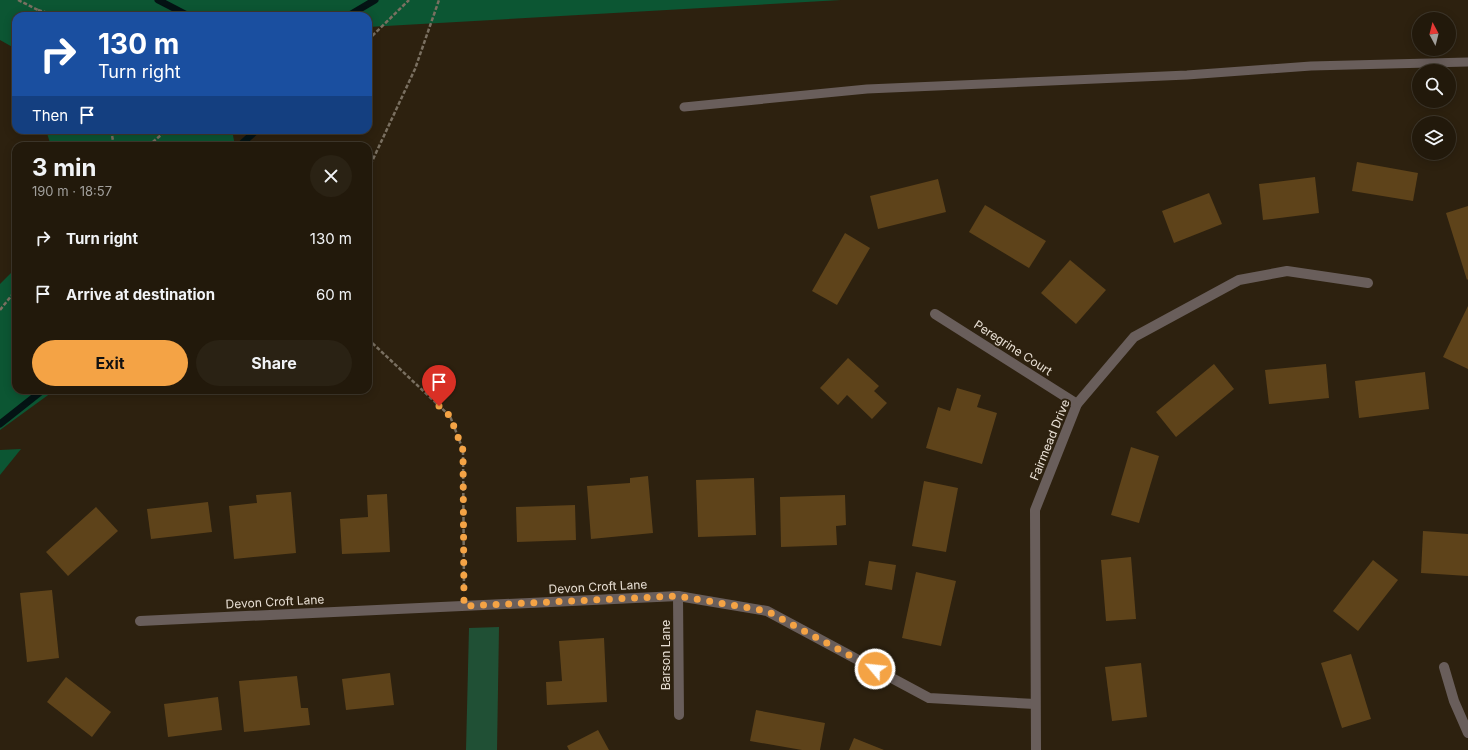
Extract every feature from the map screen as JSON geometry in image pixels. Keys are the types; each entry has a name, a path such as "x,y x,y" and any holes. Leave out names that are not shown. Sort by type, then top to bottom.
{"street":[{"name":"Fairmead Drive","path":"1036,750 1036,510 1077,404 1134,337 1239,280 1287,271 1368,283"},
{"name":"Peregrine Court","path":"935,314 1077,404"},
{"name":"Devon Croft Lane","path":"140,621 678,596 767,611 929,698 1035,704"},
{"name":"Barson Lane","path":"678,596 679,715"},
{"path":"1444,667 1454,701 1468,733"}],"lane":[{"path":"684,107 867,89 1187,75 1311,66 1468,62"}],"path":[{"path":"18,0 45,12"},
{"path":"372,36 408,0"},
{"path":"372,161 414,69 439,0"},
{"path":"153,142 162,134"},
{"path":"0,310 12,295"},
{"path":"372,343 450,416 463,450 464,606"}],"green space":[{"path":"0,0 841,0 372,27 372,12 12,12 12,47 0,40"},
{"path":"47,134 233,134 234,142 50,142"},
{"path":"12,272 12,394 50,394 0,430 0,284"},
{"path":"21,449 0,475 0,450"},
{"path":"499,627 497,750 466,750 469,628"}],"building":[{"path":"1357,162 1418,173 1413,201 1352,191"},
{"path":"1315,177 1319,213 1263,220 1259,184"},
{"path":"938,179 946,212 878,229 870,196"},
{"path":"1209,193 1222,224 1174,243 1162,211"},
{"path":"985,205 1046,241 1029,268 969,232"},
{"path":"1468,206 1468,279 1467,280 1446,213"},
{"path":"845,233 870,248 837,305 812,291"},
{"path":"1070,260 1106,290 1076,324 1041,293"},
{"path":"1468,306 1468,369 1443,357"},
{"path":"848,358 879,386 874,391 887,403 872,419 847,395 838,405 820,388"},
{"path":"1214,364 1234,389 1176,437 1156,412"},
{"path":"1326,364 1329,398 1269,404 1265,370"},
{"path":"1425,372 1429,409 1359,418 1355,381"},
{"path":"957,388 981,395 977,407 997,413 982,464 926,448 938,407 950,411"},
{"path":"1131,447 1159,456 1139,523 1111,515"},
{"path":"648,476 653,533 591,539 587,486 630,483 630,478"},
{"path":"754,478 756,535 698,537 696,480"},
{"path":"924,481 958,488 946,552 912,546"},
{"path":"291,492 296,553 234,559 229,506 257,503 256,495"},
{"path":"387,494 390,552 342,554 340,519 368,517 367,495"},
{"path":"845,495 846,525 836,526 837,545 781,547 780,497"},
{"path":"208,502 212,532 151,539 147,509"},
{"path":"575,505 576,540 517,542 516,507"},
{"path":"96,507 118,531 68,576 46,552"},
{"path":"1423,531 1468,534 1468,576 1421,573"},
{"path":"1131,557 1136,619 1106,621 1101,560"},
{"path":"1373,560 1398,580 1358,631 1333,611"},
{"path":"869,561 896,565 892,590 865,585"},
{"path":"916,572 956,581 941,646 902,638"},
{"path":"52,590 59,658 27,662 20,593"},
{"path":"604,638 607,702 547,705 546,682 562,681 559,641"},
{"path":"1351,654 1371,719 1342,728 1321,663"},
{"path":"1141,663 1147,717 1112,721 1105,667"},
{"path":"390,673 394,705 346,710 342,679"},
{"path":"297,676 301,708 308,708 310,725 244,732 239,681"},
{"path":"66,677 111,712 92,737 47,702"},
{"path":"218,697 222,730 168,737 164,704"},
{"path":"756,710 825,723 820,750 802,750 750,741"},
{"path":"598,730 609,750 569,750 567,746"},
{"path":"854,738 884,750 849,750"}],"waterway":[{"path":"158,0 181,12"},
{"path":"355,12 375,0"},
{"path":"244,142 252,134"},
{"path":"0,424 38,394"}],"route":[{"path":"439,406 450,416 463,450 464,606 678,596 767,611 875,669"}]}
